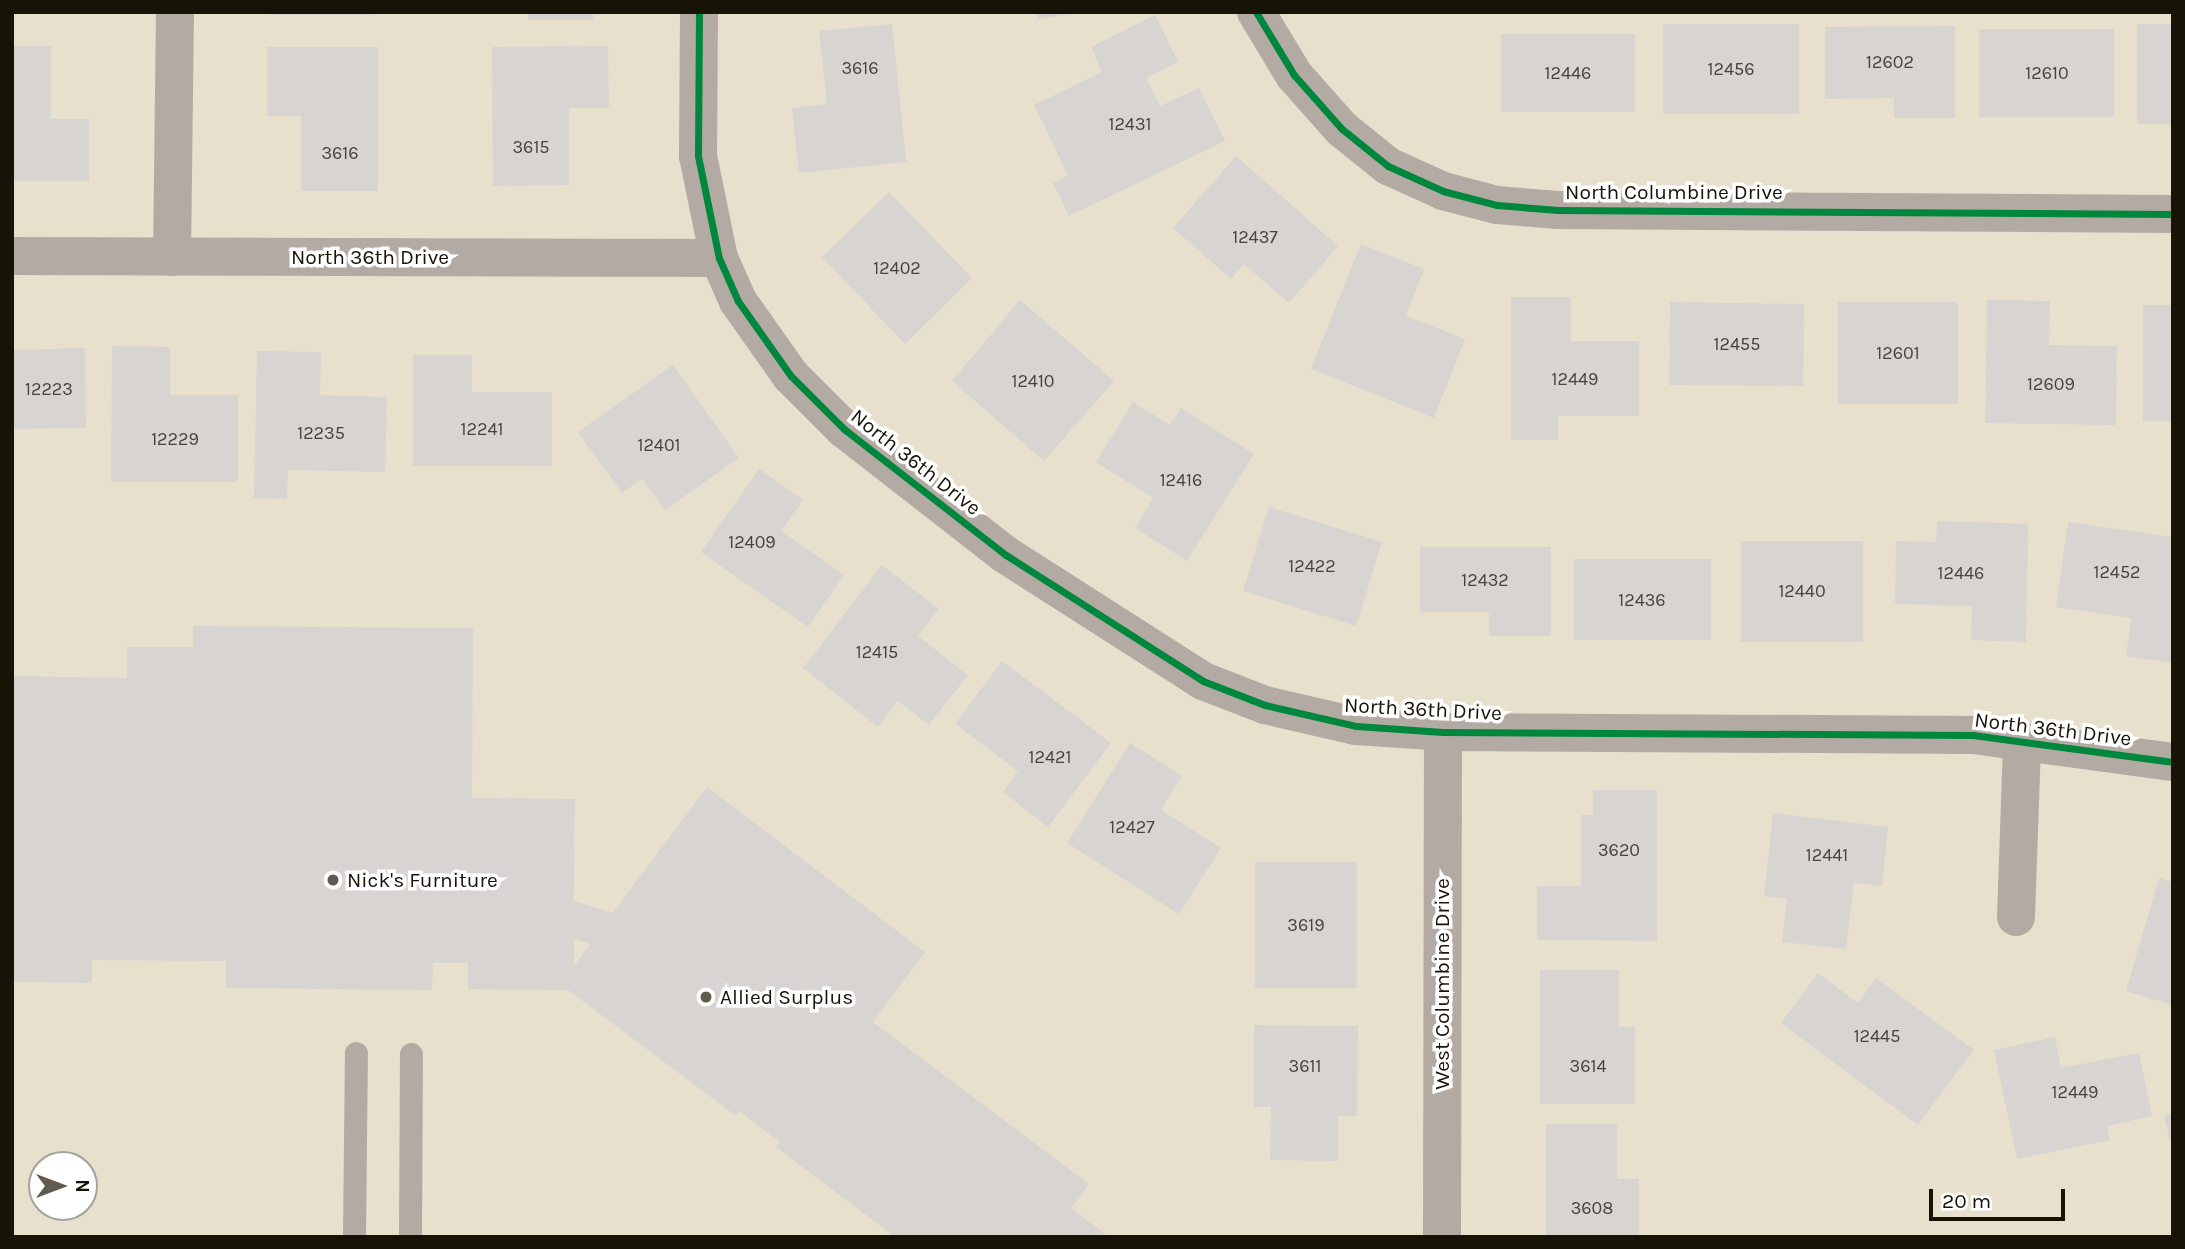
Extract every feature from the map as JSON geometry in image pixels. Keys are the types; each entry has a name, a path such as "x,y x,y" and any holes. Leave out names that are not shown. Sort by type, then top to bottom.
{"street":[{"path":"172,257 175,12"},
{"path":"699,12 698,156 719,258"},
{"name":"North Columbine Drive","path":"1256,12 1294,75 1342,129 1388,166 1443,191 1497,205 1558,210 2173,214"},
{"name":"North 36th Drive","path":"12,256 719,258 738,301 791,376 844,429 1006,555 1092,614 1203,681 1265,705 1356,726 1443,732 1973,735 2173,762"},
{"name":"West Columbine Drive","path":"1442,1237 1443,732"},
{"name":"North 36th Drive","path":"2016,917 2022,741"}],"lane":[{"path":"354,1237 356,1053"},
{"path":"410,1237 411,1055"}],"building":[{"path":"271,12 371,12 371,15 271,15"},
{"path":"528,12 593,12 593,20 528,20"},
{"path":"1037,12 1072,12 1072,14 1038,19"},
{"path":"1155,15 1178,62 1146,78 1160,106 1199,88 1225,141 1069,216 1053,183 1068,175 1034,105 1102,72 1091,47"},
{"path":"892,24 906,162 799,173 792,108 827,104 819,31"},
{"path":"1663,24 1799,24 1799,114 1663,114"},
{"path":"2137,24 2173,24 2173,124 2137,124"},
{"path":"1955,26 1955,118 1894,118 1894,98 1825,99 1825,27"},
{"path":"1979,29 2114,29 2114,117 1979,117"},
{"path":"1501,34 1635,34 1635,112 1501,112"},
{"path":"12,46 51,46 51,119 89,119 89,181 12,181"},
{"path":"608,46 609,108 569,108 569,185 493,186 492,47"},
{"path":"267,47 378,47 378,191 301,191 301,116 267,116"},
{"path":"1236,156 1338,246 1289,303 1244,264 1231,279 1173,228"},
{"path":"889,192 972,278 905,344 822,257"},
{"path":"1361,244 1424,269 1406,316 1465,339 1434,418 1311,369"},
{"path":"1511,297 1571,297 1571,341 1639,341 1639,416 1558,416 1558,440 1511,440"},
{"path":"1020,300 1114,381 1044,461 952,381"},
{"path":"1987,300 2050,301 2049,345 2117,346 2116,425 1985,423"},
{"path":"1670,302 1804,304 1803,386 1669,385"},
{"path":"1838,302 1958,302 1958,404 1838,404"},
{"path":"2143,305 2173,305 2173,421 2143,421"},
{"path":"112,346 170,347 170,395 238,395 238,482 111,482"},
{"path":"85,348 86,428 12,429 12,350"},
{"path":"257,351 321,352 320,395 387,397 385,472 288,470 287,499 254,498"},
{"path":"413,355 472,355 472,392 552,392 552,466 413,466"},
{"path":"673,365 739,458 665,510 642,479 622,493 578,432"},
{"path":"1133,402 1170,425 1181,408 1254,454 1187,561 1135,528 1153,498 1096,462"},
{"path":"759,469 803,500 781,531 844,575 808,627 701,552"},
{"path":"1269,507 1382,542 1356,626 1243,591"},
{"path":"1937,521 2028,524 2026,642 1971,640 1972,606 1895,604 1896,541 1936,542"},
{"path":"2068,522 2173,537 2173,663 2126,656 2131,618 2056,607"},
{"path":"1741,541 1863,541 1863,642 1741,642"},
{"path":"1420,547 1551,547 1551,636 1489,636 1489,612 1420,612"},
{"path":"1574,559 1711,559 1711,640 1574,640"},
{"path":"882,565 939,609 918,636 968,675 929,725 898,701 878,727 803,668"},
{"path":"193,626 473,628 472,798 575,799 574,901 613,913 707,787 925,952 873,1022 1089,1184 1071,1208 1109,1237 895,1237 776,1147 780,1142 739,1111 736,1116 568,990 468,989 468,963 433,963 432,990 226,988 226,961 92,960 92,983 12,982 12,676 127,678 127,647 193,647","holes":["574,939 590,944 574,966"]},
{"path":"1002,661 1111,743 1048,827 1003,792 1018,771 955,724"},
{"path":"1130,743 1182,776 1161,810 1221,848 1179,914 1067,843"},
{"path":"1593,790 1657,790 1657,941 1537,940 1537,886 1581,886 1581,815 1593,815"},
{"path":"1773,813 1888,827 1882,886 1854,883 1846,949 1782,942 1787,899 1764,896"},
{"path":"1255,862 1357,862 1357,988 1255,988"},
{"path":"2159,878 2173,882 2173,1005 2126,991"},
{"path":"1540,970 1619,970 1619,1027 1635,1027 1635,1104 1540,1104"},
{"path":"1818,973 1858,1003 1876,978 1974,1050 1918,1125 1781,1023"},
{"path":"1254,1025 1358,1026 1357,1116 1338,1116 1338,1161 1270,1160 1271,1107 1254,1107"},
{"path":"2055,1037 2061,1068 2139,1053 2152,1116 2107,1126 2110,1140 2017,1159 1994,1050"},
{"path":"2173,1113 2173,1148 2172,1148 2164,1116"},
{"path":"1546,1124 1617,1124 1617,1179 1639,1179 1639,1237 1546,1237"}],"cycle path":[{"path":"699,12 698,156 719,258 738,301 791,376 844,429 1006,555 1203,681 1265,705 1356,726 1443,732 1973,735 2173,762"},
{"path":"1256,12 1294,75 1342,129 1388,166 1443,191 1497,205 1558,210 2173,214"}],"place":[{"name":"Nick's Furniture","path":"333,880"},
{"name":"Allied Surplus","path":"706,997"}]}
